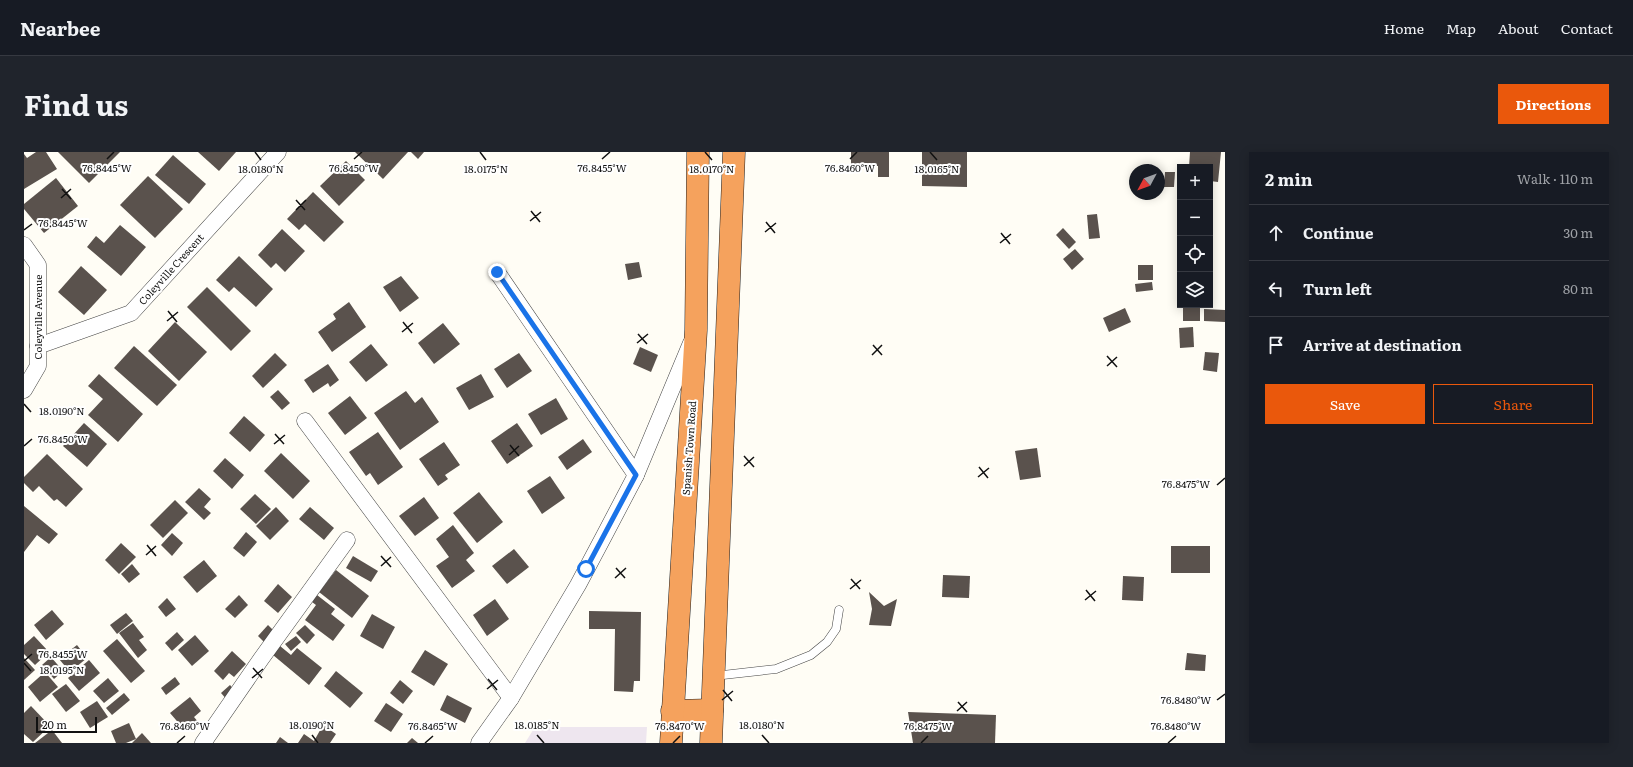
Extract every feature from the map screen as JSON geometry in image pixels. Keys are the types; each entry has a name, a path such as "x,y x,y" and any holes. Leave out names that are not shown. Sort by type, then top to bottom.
{"highway":[{"name":"Spanish Town Road","path":"671,743 696,330 698,152"},
{"path":"711,743 734,152"},
{"path":"672,711 712,710"}],"street":[{"name":"Coleyville Crescent","path":"38,346 130,314 278,152"},
{"name":"Coleyville Avenue","path":"24,245 38,265 38,366 24,390"},
{"path":"497,272 636,475"},
{"path":"479,743 511,698 578,585 636,475 696,330"},
{"path":"305,421 511,698"},
{"path":"203,743 261,658 347,540"}],"lane":[{"path":"713,676 776,669 811,655 827,642 836,629 838,610"}],"shaded area":[{"path":"535,727 647,727 646,743 525,743"}],"building":[{"path":"36,152 46,152 57,169 24,189 24,154 27,158"},
{"path":"58,152 120,152 89,183"},
{"path":"198,152 236,152 219,171"},
{"path":"355,152 408,152 383,179"},
{"path":"411,152 424,152 418,159"},
{"path":"851,152 889,152 889,177 878,177 878,166 851,165"},
{"path":"922,152 967,152 967,187 922,186"},
{"path":"1190,152 1221,152 1218,182 1213,181 1213,164 1189,164"},
{"path":"173,155 206,184 189,204 155,175"},
{"path":"346,161 365,180 339,206 320,186"},
{"path":"1165,172 1175,172 1174,187 1165,187"},
{"path":"148,176 183,209 155,238 120,205"},
{"path":"56,178 78,206 44,233 24,209 24,204"},
{"path":"313,192 344,222 324,242 305,224 299,230 287,219"},
{"path":"1097,214 1100,238 1089,239 1087,215"},
{"path":"120,225 146,247 121,276 87,247 96,236 104,243"},
{"path":"1063,228 1076,242 1069,249 1056,235"},
{"path":"282,229 305,251 285,272 276,263 271,268 258,255"},
{"path":"1075,249 1084,259 1072,270 1063,259"},
{"path":"239,256 273,289 256,307 234,287 229,292 216,280"},
{"path":"639,262 642,277 628,280 625,264"},
{"path":"1138,265 1153,265 1153,280 1138,280"},
{"path":"81,266 107,290 84,315 58,292"},
{"path":"401,276 419,298 400,312 383,287"},
{"path":"1152,282 1153,290 1136,292 1135,284"},
{"path":"207,287 251,331 231,351 187,307"},
{"path":"349,302 366,327 332,352 318,332 336,319 333,314"},
{"path":"1125,308 1131,322 1109,332 1103,318"},
{"path":"1183,308 1200,308 1200,321 1183,321"},
{"path":"1204,309 1225,310 1225,322 1204,321"},
{"path":"175,322 207,352 179,381 148,351"},
{"path":"443,323 460,344 434,364 418,343"},
{"path":"1193,327 1194,347 1180,348 1179,328"},
{"path":"371,344 388,365 366,382 349,362"},
{"path":"134,346 177,385 157,406 114,368"},
{"path":"640,347 658,355 651,372 633,364"},
{"path":"1205,352 1219,353 1217,372 1203,370"},
{"path":"275,353 287,365 263,388 252,376"},
{"path":"519,353 532,371 507,388 494,369"},
{"path":"328,364 339,380 330,387 328,383 313,393 304,380"},
{"path":"99,374 143,414 118,442 88,415 103,399 88,386"},
{"path":"481,374 494,397 469,410 456,388"},
{"path":"278,390 290,403 282,410 270,397"},
{"path":"406,391 415,403 422,397 439,422 400,450 374,413"},
{"path":"350,396 367,418 345,435 328,413"},
{"path":"556,398 568,419 541,435 528,414"},
{"path":"244,416 265,435 250,452 229,433"},
{"path":"84,423 107,444 87,467 63,446"},
{"path":"517,423 533,446 507,464 491,441"},
{"path":"378,432 403,467 378,485 370,473 366,476 349,452"},
{"path":"583,439 592,452 567,470 558,457"},
{"path":"444,442 460,465 445,475 448,479 438,486 419,459"},
{"path":"1037,448 1041,477 1020,480 1015,451"},
{"path":"281,453 310,481 293,499 264,471"},
{"path":"47,454 83,489 66,507 57,499 54,501 39,486 33,492 24,483 24,477"},
{"path":"225,458 244,475 232,489 213,471"},
{"path":"550,476 565,498 542,514 527,491"},
{"path":"199,488 211,499 204,507 211,513 204,520 185,502"},
{"path":"479,492 503,522 477,543 453,513"},
{"path":"255,494 271,509 256,524 240,509"},
{"path":"424,497 439,518 415,536 399,516"},
{"path":"175,500 188,513 163,538 150,525"},
{"path":"24,506 58,534 49,544 37,535 24,552"},
{"path":"276,507 289,521 270,540 256,526"},
{"path":"310,507 334,528 324,540 299,519"},
{"path":"453,525 474,553 466,560 475,571 452,588 436,566 449,557 436,539"},
{"path":"246,532 257,542 244,557 233,548"},
{"path":"172,533 183,543 172,556 161,545"},
{"path":"121,543 136,557 119,574 105,560"},
{"path":"1171,546 1210,546 1210,573 1171,573"},
{"path":"514,549 529,567 507,584 492,566"},
{"path":"353,556 378,571 371,582 346,568"},
{"path":"204,560 217,576 197,593 183,577"},
{"path":"132,564 140,574 129,583 121,574"},
{"path":"336,570 369,596 352,618 319,592"},
{"path":"943,575 970,576 969,598 942,597"},
{"path":"1123,576 1144,577 1143,601 1122,600"},
{"path":"278,584 292,597 278,613 264,601"},
{"path":"869,592 884,606 897,599 891,626 869,625 872,609"},
{"path":"239,595 248,605 235,618 225,609"},
{"path":"317,595 335,609 331,614 345,625 333,641 305,620 316,605 312,602"},
{"path":"167,598 176,609 166,617 158,607"},
{"path":"495,599 509,619 487,636 473,615"},
{"path":"52,610 64,624 46,640 34,625"},
{"path":"589,611 641,612 640,681 634,681 633,692 614,691 615,629 589,629"},
{"path":"126,613 133,621 117,634 110,625"},
{"path":"372,614 395,627 383,649 360,636"},
{"path":"133,623 144,637 139,640 147,650 138,658 119,633"},
{"path":"268,625 275,632 265,643 258,636"},
{"path":"305,625 315,635 307,644 296,633"},
{"path":"177,632 184,640 172,651 165,643"},
{"path":"195,635 209,651 192,666 178,650"},
{"path":"34,636 49,652 35,665 24,654 24,645"},
{"path":"296,636 301,642 291,651 285,644"},
{"path":"117,639 145,671 131,683 103,651"},
{"path":"77,645 87,658 70,672 59,659"},
{"path":"280,646 291,655 297,648 322,668 309,685 273,655"},
{"path":"425,650 448,664 434,686 411,672"},
{"path":"232,651 246,664 234,677 229,673 223,680 214,671"},
{"path":"1187,653 1206,655 1205,671 1185,670"},
{"path":"51,657 63,671 54,679 42,665"},
{"path":"24,658 35,670 24,680"},
{"path":"89,660 100,673 79,691 68,678"},
{"path":"336,671 363,693 350,708 324,686"},
{"path":"45,672 58,687 40,702 28,687"},
{"path":"175,677 180,684 166,695 161,688"},
{"path":"108,678 119,691 104,703 93,691"},
{"path":"400,680 413,691 403,704 390,693"},
{"path":"66,684 80,701 66,712 52,694"},
{"path":"230,685 237,693 228,701 221,693"},
{"path":"124,693 130,700 112,715 106,708"},
{"path":"447,695 472,708 465,723 440,710"},
{"path":"190,697 201,711 194,717 199,723 189,731 184,725 182,727 170,713"},
{"path":"97,701 108,717 90,728 80,712"},
{"path":"386,703 403,714 391,732 374,721"},
{"path":"31,706 50,726 33,742 24,734 24,713"},
{"path":"908,712 996,715 995,743 913,743"},
{"path":"129,723 136,739 126,743 116,743 111,731"},
{"path":"323,725 336,734 330,743 298,743 304,734 314,741"},
{"path":"52,730 62,743 35,743"},
{"path":"142,733 151,743 132,743"},
{"path":"280,737 288,743 276,743"},
{"path":"412,738 418,743 407,743"}],"route":[{"path":"497,272 636,475 586,569"}]}
